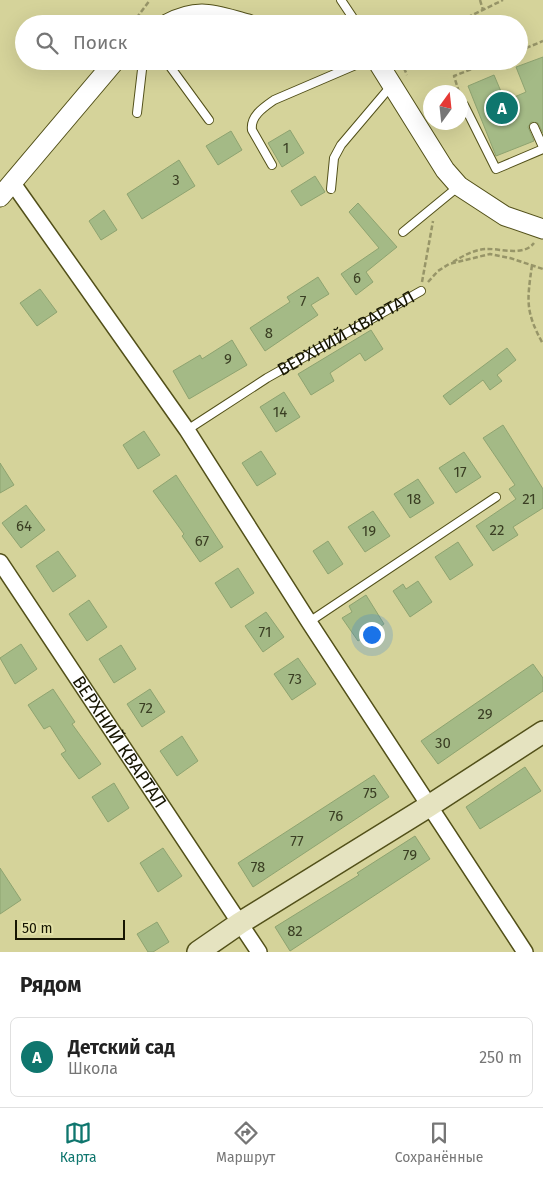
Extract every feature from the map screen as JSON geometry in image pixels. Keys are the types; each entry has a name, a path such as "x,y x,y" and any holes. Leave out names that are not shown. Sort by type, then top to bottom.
{"main road":[{"path":"198,952 240,923 429,806 543,732"}],"street":[{"path":"184,15 214,15"},
{"path":"0,197 108,70"},
{"path":"382,70 445,170 459,186 505,216 540,234"},
{"path":"12,182 187,430 309,622 525,952"},
{"name":"ВЕРХНИЙ КВАРТАЛ","path":"0,562 259,952"}],"lane":[{"path":"341,0 351,15"},
{"path":"137,113 143,70"},
{"path":"173,70 209,120"},
{"path":"272,166 252,130 251,124 263,108 274,100 344,70"},
{"path":"331,188 334,158 341,145 391,86"},
{"path":"468,113 496,169 543,148 534,127"},
{"path":"403,232 459,186"},
{"name":"ВЕРХНИЙ КВАРТАЛ","path":"187,430 267,378 421,291"},
{"path":"309,622 496,497"}],"path":[{"path":"139,15 150,0"},
{"path":"480,0 483,10"},
{"path":"473,15 503,0"},
{"path":"528,47 543,41"},
{"path":"457,85 454,76 469,70"},
{"name":"ВЕРХНИЙ КВАРТАЛ","path":"421,291 434,214"},
{"path":"421,291 438,271 469,253 484,249 523,251 532,246 540,234"},
{"path":"449,264 490,254 543,268"},
{"path":"532,265 527,302 531,323 543,344"}],"building":[{"path":"543,57 543,133 538,123 531,122 528,127 534,141 496,156 468,86 494,75 505,101 526,92 517,70 528,70 528,63"},
{"path":"290,130 304,153 282,167 268,143"},
{"path":"231,131 242,150 218,165 206,146"},
{"path":"179,160 195,186 142,219 127,194"},
{"path":"315,176 325,192 301,206 291,191"},
{"path":"358,203 397,247 366,272 373,282 356,295 341,274 379,248 349,212"},
{"path":"104,210 117,230 101,240 89,221"},
{"path":"318,277 329,294 311,305 318,315 265,351 250,328 290,302 287,297"},
{"path":"40,289 57,312 37,326 20,303"},
{"path":"371,330 383,349 365,361 360,353 330,373 334,381 311,395 298,374"},
{"path":"232,340 247,365 189,399 173,371 200,355 202,359"},
{"path":"507,348 516,360 497,375 502,381 490,390 483,380 450,405 443,396"},
{"path":"284,392 300,417 276,432 260,407"},
{"path":"503,425 543,489 543,508 513,527 518,535 493,551 476,526 516,499 509,489 515,485 483,438"},
{"path":"144,431 160,455 138,469 123,445"},
{"path":"261,451 276,474 257,486 242,463"},
{"path":"464,452 481,477 456,493 439,468"},
{"path":"0,463 14,485 0,493"},
{"path":"176,475 223,547 200,562 182,536 184,534 153,491"},
{"path":"418,479 434,503 410,518 394,494"},
{"path":"26,505 45,530 21,548 2,523"},
{"path":"373,511 390,536 365,552 348,527"},
{"path":"328,541 343,564 328,574 313,551"},
{"path":"458,542 473,565 450,580 435,557"},
{"path":"58,551 76,576 53,592 36,566"},
{"path":"238,568 254,593 231,608 215,583"},
{"path":"418,581 432,602 410,617 393,591 403,584 406,589"},
{"path":"366,595 384,624 358,641 342,618 352,612 349,606"},
{"path":"89,600 107,627 87,641 69,614"},
{"path":"266,612 284,637 263,652 245,626"},
{"path":"21,644 37,669 15,684 0,658"},
{"path":"121,645 136,669 114,683 99,659"},
{"path":"298,658 316,684 292,700 274,674"},
{"path":"533,664 543,678 543,691 438,764 421,741"},
{"path":"53,689 75,722 72,724 101,764 79,779 61,754 66,751 50,726 44,729 28,705"},
{"path":"150,689 165,712 142,727 127,704"},
{"path":"182,736 198,761 177,776 160,751"},
{"path":"525,767 541,791 480,829 466,807"},
{"path":"374,775 389,797 253,887 238,863"},
{"path":"114,783 129,808 108,822 92,797"},
{"path":"415,836 430,859 290,951 275,927 359,875 357,873"},
{"path":"163,848 182,876 158,892 140,863"},
{"path":"0,868 21,900 0,914"},
{"path":"157,922 169,942 153,952 148,952 137,934"}],"place":[{"name":"Детский сад","path":"502,108"}]}
